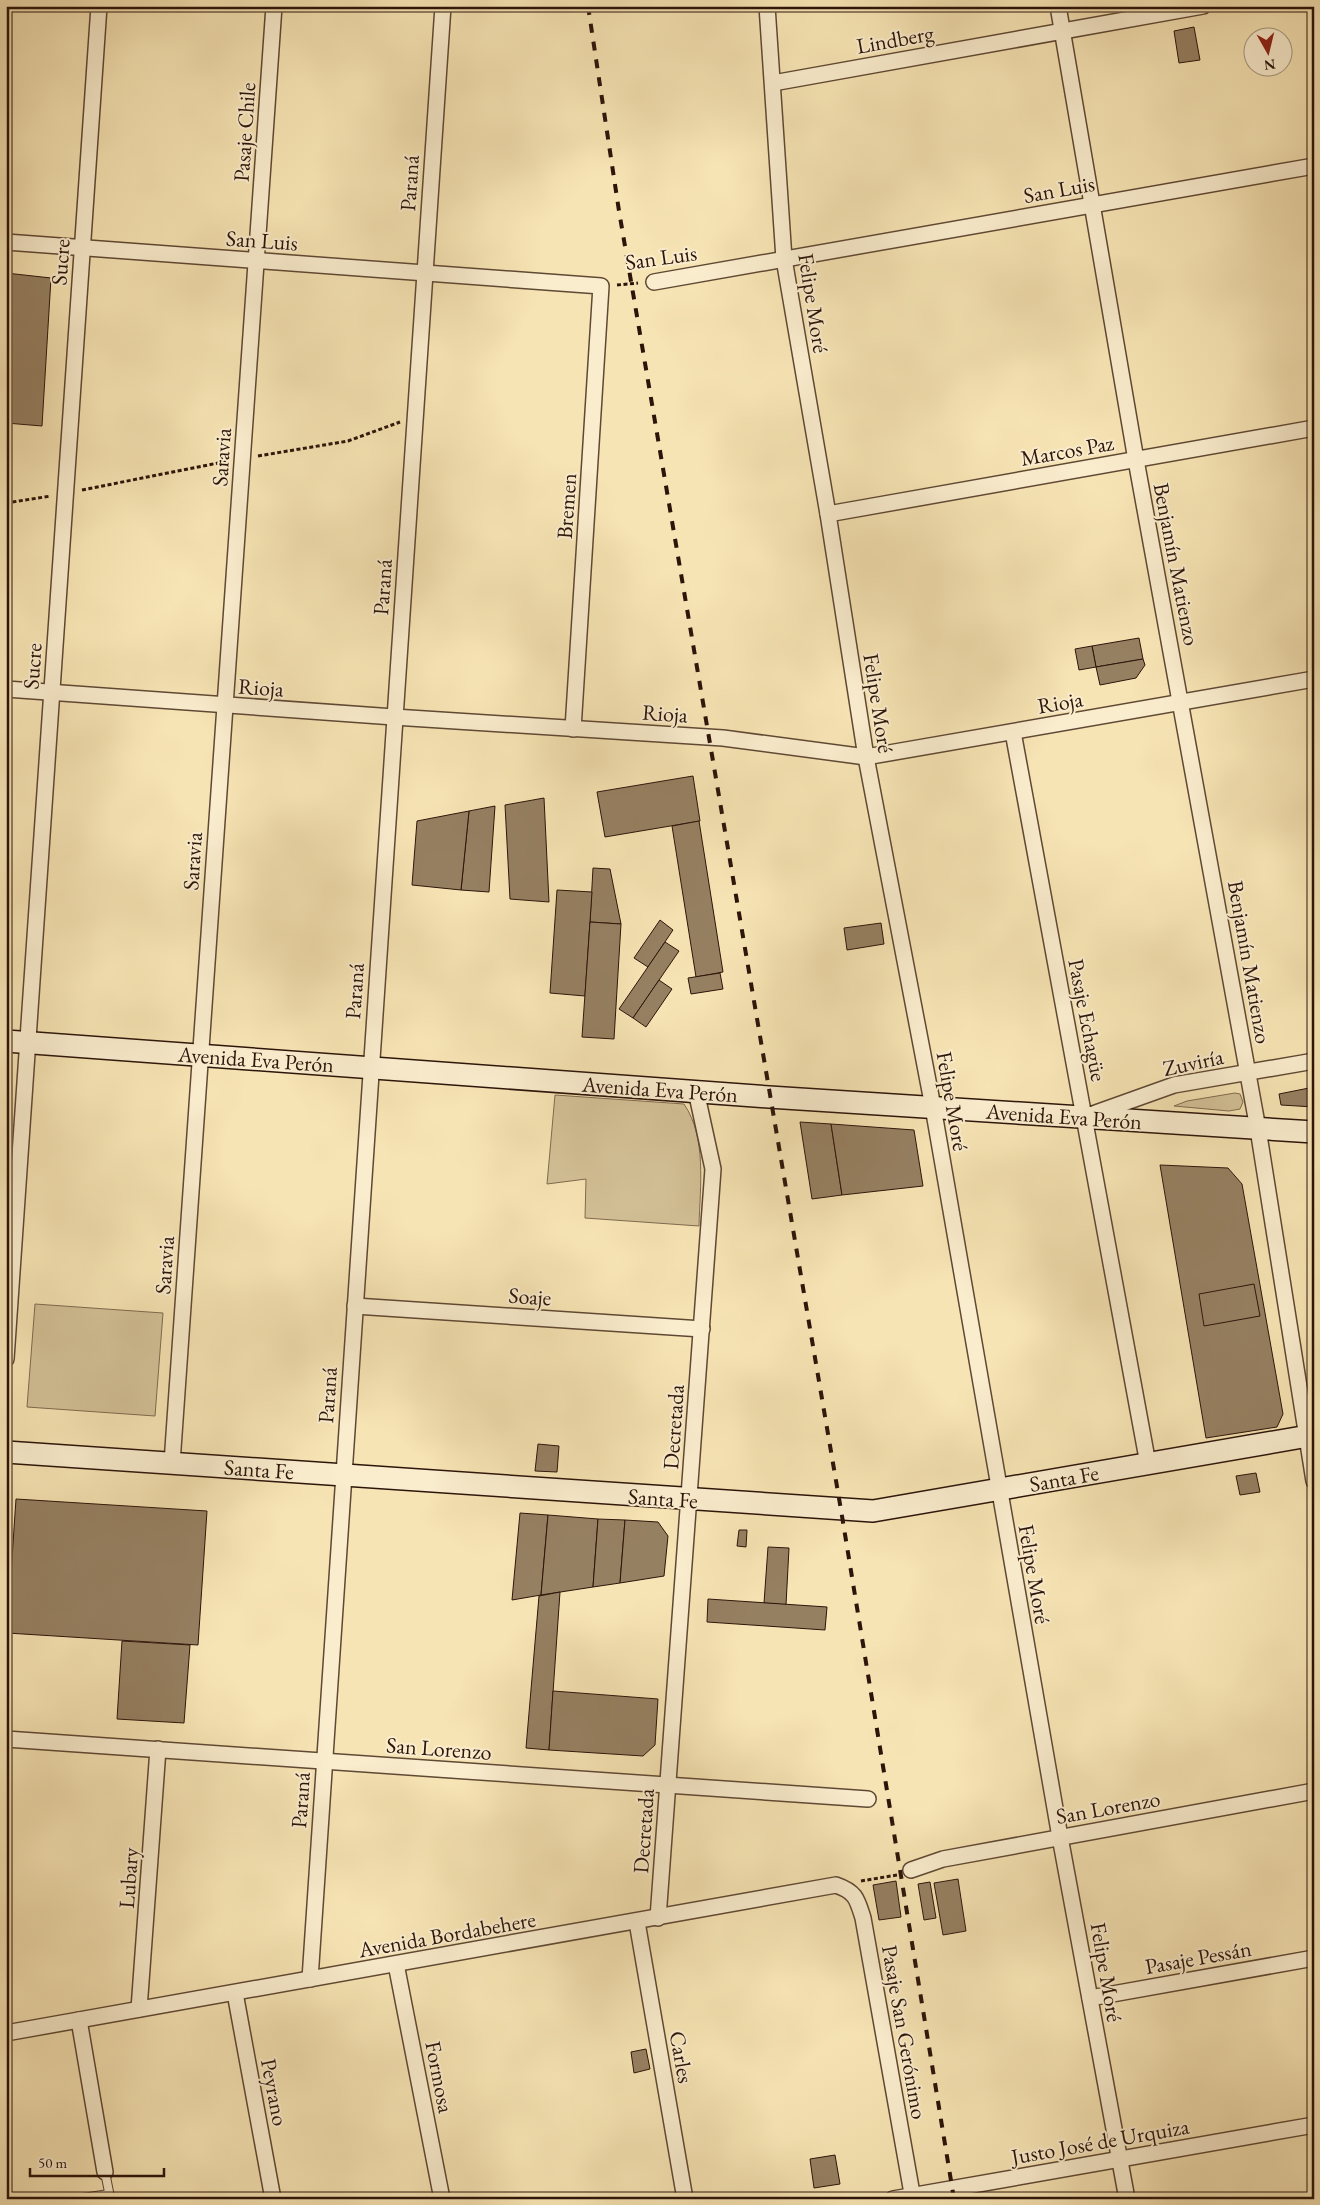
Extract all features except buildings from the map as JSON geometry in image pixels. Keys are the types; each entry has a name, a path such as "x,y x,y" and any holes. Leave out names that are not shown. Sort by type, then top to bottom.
{"main road":[{"name":"Avenida Eva Perón","path":"6,1041 696,1091 1314,1132"},
{"name":"Santa Fe","path":"6,1452 689,1500 873,1511 1310,1436"}],"street":[{"name":"Sucre","path":"6,1359 10,1247 28,1043 99,6"},
{"name":"Pasaje Chile","path":"256,261 274,6"},
{"name":"Paraná","path":"310,1979 443,6"},
{"name":"Felipe Moré","path":"767,6 784,259 828,514 866,757 933,1107 1060,1837 1126,2199"},
{"name":"Benjamín Matienzo","path":"1058,6 1136,460 1182,702 1258,1129 1310,1436 1314,1481"},
{"name":"Lindberg","path":"772,83 1203,6"},
{"name":"San Luis","path":"654,282 1314,166"},
{"name":"San Luis","path":"6,242 601,286"},
{"name":"Saravia","path":"172,1463 256,261"},
{"name":"Bremen","path":"573,728 601,286"},
{"name":"Marcos Paz","path":"828,514 1314,428"},
{"name":"Rioja","path":"6,689 394,718 723,738 866,757 1314,679"},
{"name":"Pasaje Echagüe","path":"1012,732 1148,1464"},
{"name":"Zuviría","path":"1084,1117 1174,1085 1314,1061"},
{"name":"Decretada","path":"658,1918 713,1169 696,1091"},
{"name":"Soaje","path":"355,1306 702,1329"},
{"name":"San Lorenzo","path":"6,1739 868,1799"},
{"name":"Lubary","path":"140,2009 158,1749"},
{"name":"San Lorenzo","path":"911,1870 943,1859 1314,1791"},
{"name":"Avenida Bordabehere","path":"6,2033 836,1885"},
{"name":"Pasaje San Gerónimo","path":"836,1885 851,1890 858,1902 863,1918 913,2197"},
{"name":"Carles","path":"636,1922 685,2199"},
{"name":"Pasaje Pessán","path":"1090,1998 1314,1958"},
{"name":"Formosa","path":"396,1964 442,2199"},
{"name":"Peyrano","path":"235,1993 274,2199"},
{"path":"79,2020 105,2172"},
{"name":"Justo José de Urquiza","path":"892,2199 913,2197 1314,2125"}],"lane":[{"path":"76,2199 110,2196 105,2172"}],"path":[{"name":"San Luis","path":"601,286 654,282"},
{"path":"6,503 66,494 242,458 348,441 415,416"},
{"path":"836,1885 894,1875"}],"shaded area":[{"path":"1235,1093 1240,1094 1243,1102 1240,1109 1229,1111 1174,1106 1187,1101"},
{"path":"555,1095 684,1104 691,1117 699,1147 701,1179 699,1226 585,1218 586,1179 547,1184"},
{"path":"35,1304 163,1313 155,1416 27,1407"}],"railway":[{"path":"588,6 619,211 841,1510 954,2199"}]}
